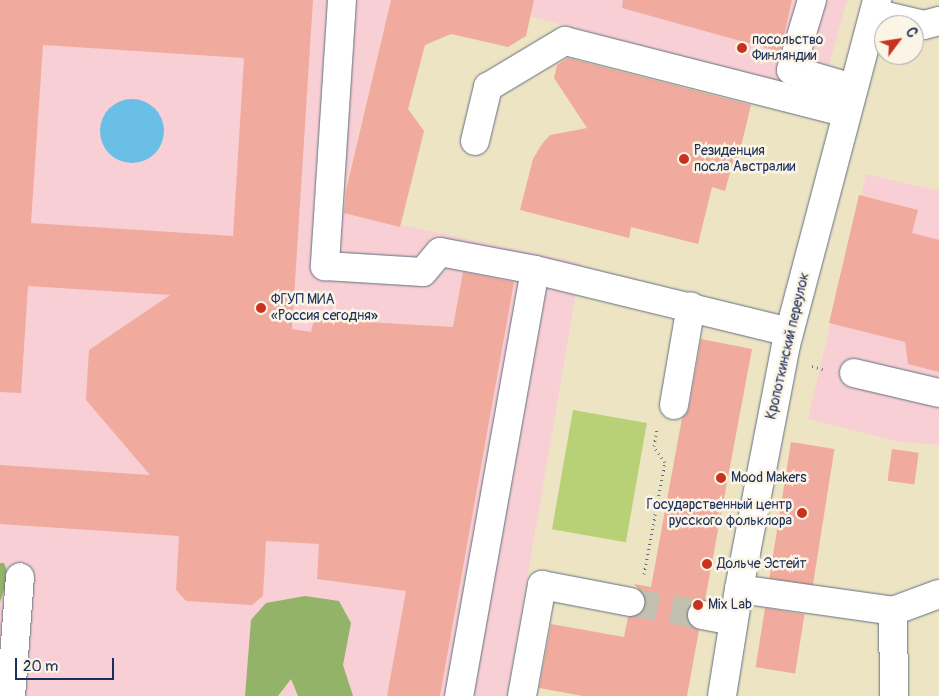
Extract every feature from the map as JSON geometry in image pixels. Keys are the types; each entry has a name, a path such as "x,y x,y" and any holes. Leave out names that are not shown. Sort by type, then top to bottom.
{"street":[{"path":"342,0 325,266 423,272 440,252 535,270 691,306 789,332"},
{"path":"812,0 791,70 850,101"},
{"path":"876,6 924,25 939,20"},
{"name":"Кропоткинский переулок","path":"722,696 733,620 789,332 876,6"},
{"path":"475,141 488,87 565,41 850,101"},
{"path":"459,696 535,270"},
{"path":"674,405 691,306"},
{"path":"854,373 939,394"},
{"path":"11,696 20,577"},
{"path":"522,696 542,586 630,602"},
{"path":"739,589 893,611 939,594"},
{"path":"893,611 894,696"},
{"path":"702,615 733,620"}],"path":[{"path":"644,575 664,462 654,446 658,419 674,405"}],"shaded area":[{"path":"0,0 391,0 340,212 581,263 507,696 0,696"},
{"name":"посольство Финляндии","path":"470,0 847,0 821,94"},
{"path":"866,174 939,191 939,445 900,442 808,419"}],"green space":[{"path":"573,410 647,423 626,542 552,529"},
{"path":"0,563 4,563 9,576 0,602"},
{"path":"305,596 339,601 351,623 343,665 353,696 298,696 291,679 278,696 245,696 251,620 266,603"}],"water":[{"path":"132,99 150,105 158,113 164,131 158,149 150,157 132,163 114,157 106,149 100,131 106,113 114,105"}],"building":[{"path":"0,0 313,0 292,329 311,332 314,319 453,327 463,272 514,282 440,696 387,696 406,591 317,579 319,544 266,541 263,596 252,605 186,601 176,590 179,536 0,524 0,465 150,475 86,400 89,350 170,295 28,286 21,393 0,392","holes":["43,45 244,58 233,236 31,223"]},
{"path":"391,0 534,0 526,36 508,47 451,34 425,45 408,109 424,131 400,227 344,213 346,190"},
{"path":"623,0 792,0 780,52 622,8"},
{"path":"568,58 751,105 738,159 734,158 725,191 712,187 698,244 631,227 629,238 520,210 533,159 542,144 550,135 587,128 554,78 557,65"},
{"path":"859,195 918,210 912,233 939,240 939,372 908,364 905,342 829,323"},
{"path":"701,339 752,349 705,600 691,604 687,613 691,626 699,630 687,696 583,696 539,688 551,624 624,637 628,617 641,613 645,605 645,596 634,584 651,587 682,418 689,408"},
{"name":"Государственный центр русского фольклора","path":"791,442 834,449 813,585 769,578"},
{"path":"892,449 919,453 914,484 888,481"},
{"path":"765,608 805,614 795,674 756,667"}],"tunnel":[{"path":"630,602 702,615"}],"place":[{"name":"посольство Финляндии","path":"742,48"},
{"name":"Резиденция посла Австралии","path":"684,159"},
{"name":"ФГУП МИА «Россия сегодня»","path":"261,308"},
{"name":"Mood Makers","path":"721,478"},
{"name":"Государственный центр русского фольклора","path":"802,513"},
{"name":"Дольче Эстейт","path":"707,564"},
{"name":"Mix Lab","path":"698,605"}]}
